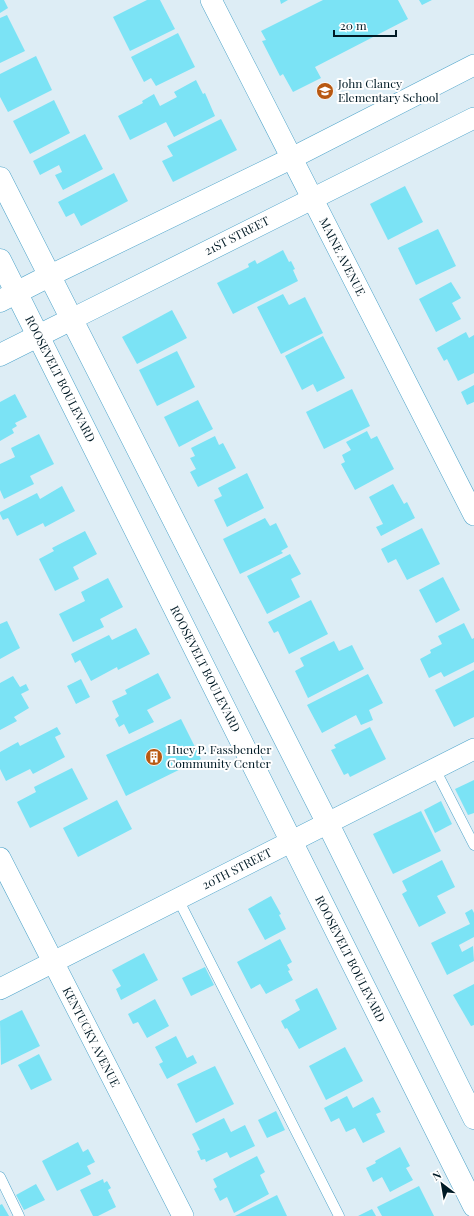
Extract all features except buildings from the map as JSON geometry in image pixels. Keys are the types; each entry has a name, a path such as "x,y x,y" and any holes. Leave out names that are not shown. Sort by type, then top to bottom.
{"street":[{"name":"MAINE AVENUE","path":"211,0 290,159 312,198 474,515"},
{"path":"8,296 290,159 474,65"},
{"name":"21ST STREET","path":"0,355 474,118"},
{"path":"0,178 328,824 474,1118"},
{"name":"ROOSEVELT BOULEVARD","path":"0,260 8,296 39,336 474,1206"},
{"name":"20TH STREET","path":"0,989 474,749"},
{"name":"KENTUCKY AVENUE","path":"0,858 183,1216"}],"lane":[{"path":"436,769 474,844"},
{"path":"178,899 339,1216"},
{"path":"0,1177 19,1216"}],"place":[{"name":"John Clancy Elementary School","path":"325,91"},
{"name":"Huey P. Fassbender Community Center","path":"154,757"}]}
